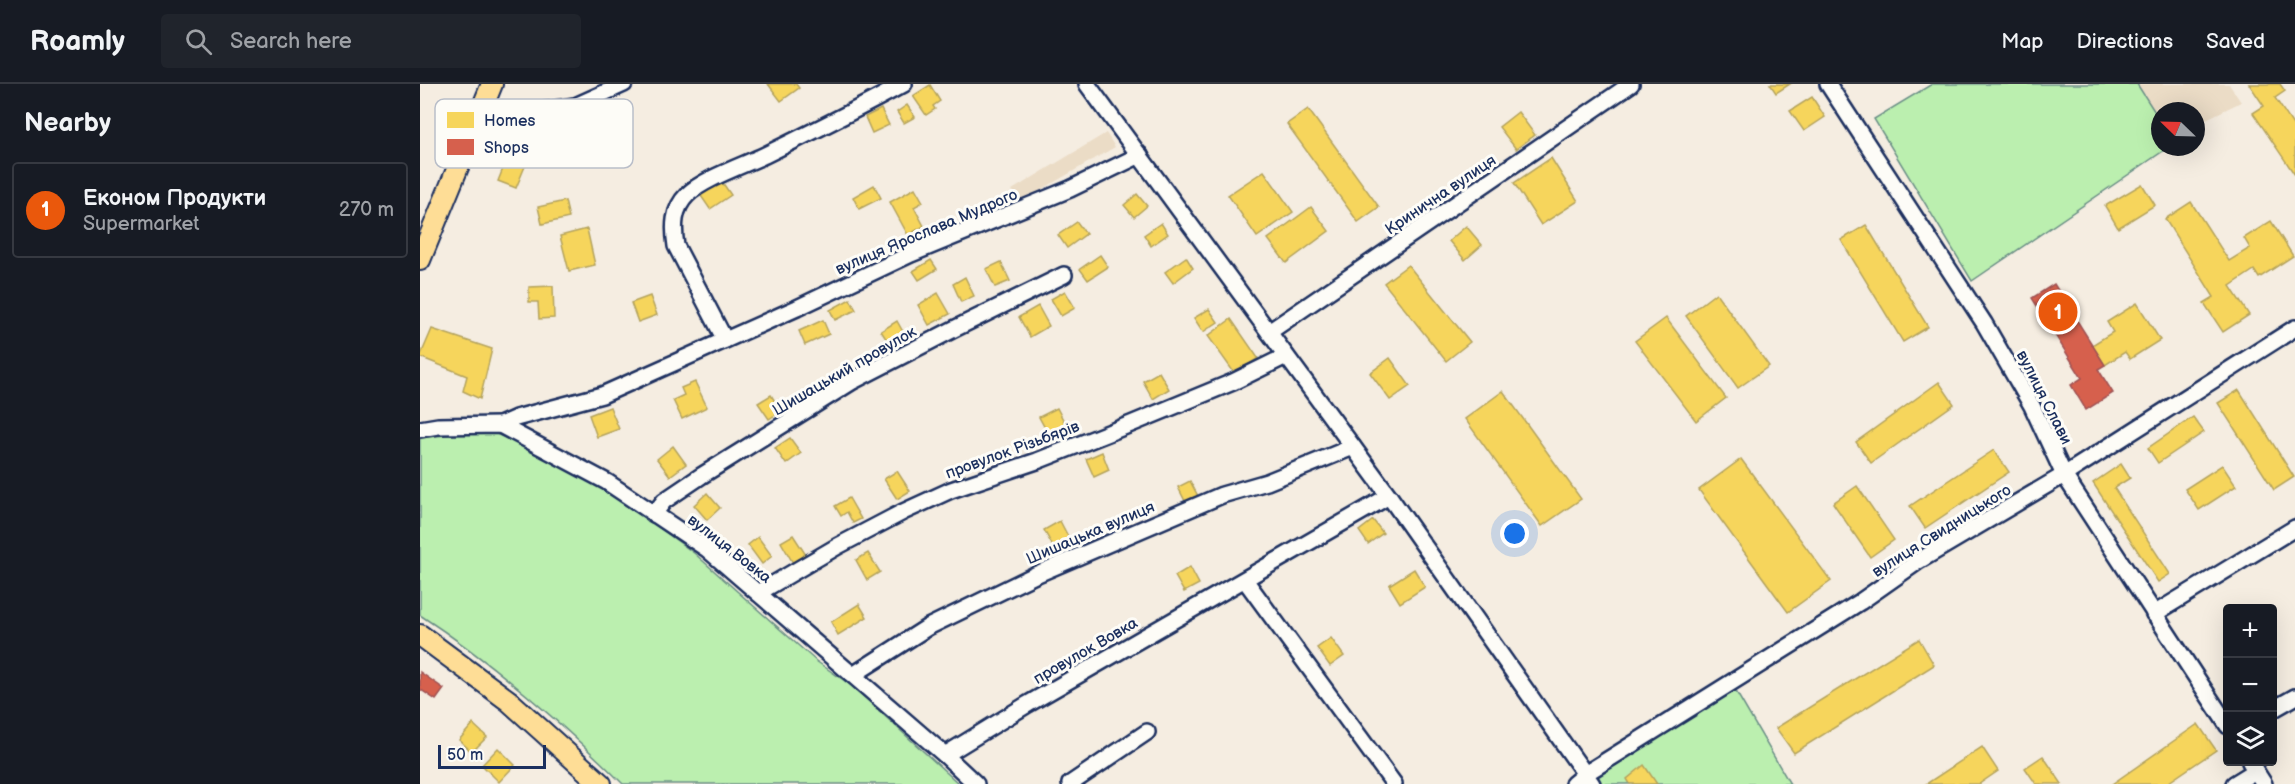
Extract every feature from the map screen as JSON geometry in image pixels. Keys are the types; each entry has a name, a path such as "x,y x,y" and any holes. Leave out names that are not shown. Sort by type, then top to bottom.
{"main road":[{"path":"486,99 492,84"},
{"path":"420,260 458,168"},
{"path":"420,635 509,701 601,784"}],"street":[{"path":"591,99 624,84"},
{"path":"725,340 676,246 673,230 675,213 688,195 710,181 826,126 904,84"},
{"path":"1087,84 1389,496 1581,781"},
{"name":"Кринична вулиця","path":"1269,332 1631,84"},
{"name":"вулиця Слави","path":"1828,84 1984,322 2032,406 2064,475 2223,718"},
{"name":"вулиця Ярослава Мудрого","path":"500,425 516,418 602,395 911,254 1070,189 1140,155"},
{"name":"Шишацький провулок","path":"654,514 664,501 853,381 954,328 1064,275"},
{"name":"вулиця Свидницького","path":"1581,781 1860,602 1917,562 2064,475 2295,328"},
{"name":"провулок Різьбярів","path":"758,593 838,546 951,490 1048,457 1233,382 1286,356"},
{"path":"420,429 500,425"},
{"name":"вулиця Вовка","path":"500,425 607,482 707,549 945,754 976,784"},
{"name":"Шишацька вулиця","path":"853,675 928,627 1035,575 1222,495 1267,482 1353,447"},
{"name":"провулок Вовка","path":"945,754 1389,496"},
{"path":"2154,614 2295,528"},
{"path":"1245,580 1394,784"},
{"path":"2277,707 2295,697"},
{"path":"1070,784 1147,732"},
{"path":"2234,784 2252,766 2264,784"}],"shaded area":[{"path":"2137,84 2229,84 2241,102 2205,120 2205,102 2151,102 2151,106"},
{"path":"1106,133 1115,147 1020,202 1012,190"}],"green space":[{"path":"1932,84 2137,84 2151,106 2151,156 2156,156 1972,281 1874,119"},
{"path":"487,430 544,455 617,497 694,553 816,661 852,686 959,784 623,784 526,694 474,653 420,615 420,438"},
{"path":"1731,683 1790,784 1593,784 1585,774"}],"building: Homes":[{"path":"768,84 796,84 799,88 781,101"},
{"path":"1770,84 1790,84 1776,93"},
{"path":"2249,84 2280,84 2285,91 2275,98 2295,128 2295,175 2253,113 2264,106"},
{"path":"930,85 940,101 933,106 935,109 926,115 913,96"},
{"path":"1812,97 1825,117 1804,131 1790,111"},
{"path":"907,105 915,117 904,123 897,112"},
{"path":"881,109 889,125 872,133 865,117"},
{"path":"1308,109 1379,207 1358,222 1287,124"},
{"path":"1518,112 1535,135 1516,149 1499,127"},
{"path":"1551,158 1578,201 1541,225 1514,183"},
{"path":"503,168 524,168 516,188 498,181"},
{"path":"1264,171 1293,212 1257,237 1228,195"},
{"path":"720,179 731,195 710,209 699,193"},
{"path":"2142,184 2155,205 2118,228 2105,206"},
{"path":"874,185 881,198 859,209 853,197"},
{"path":"915,188 923,202 914,207 924,226 908,235 890,202"},
{"path":"1137,194 1147,206 1134,217 1124,205"},
{"path":"565,201 569,218 542,224 538,207"},
{"path":"2191,202 2229,261 2250,248 2244,238 2271,221 2293,256 2259,278 2254,270 2230,286 2249,315 2223,332 2204,303 2214,297 2165,219"},
{"path":"1311,207 1329,231 1286,263 1268,239"},
{"path":"1077,222 1086,234 1067,248 1058,235"},
{"path":"1161,223 1168,234 1151,246 1144,235"},
{"path":"1866,225 1928,327 1903,342 1841,240"},
{"path":"1466,226 1482,245 1465,260 1449,241"},
{"path":"587,229 595,265 569,271 560,236"},
{"path":"1100,255 1108,267 1088,280 1080,269"},
{"path":"1186,257 1193,268 1173,283 1165,272"},
{"path":"931,260 937,269 919,280 913,271"},
{"path":"1001,262 1010,281 995,287 986,269"},
{"path":"1408,265 1470,342 1446,361 1384,283"},
{"path":"965,277 974,296 961,302 953,284"},
{"path":"553,286 554,318 539,319 538,302 529,302 529,287"},
{"path":"1065,291 1075,308 1061,316 1051,299"},
{"path":"938,293 950,314 929,325 918,305"},
{"path":"1716,293 1769,366 1738,388 1686,316"},
{"path":"650,296 657,315 638,322 631,303"},
{"path":"850,299 856,310 835,320 830,310"},
{"path":"2137,303 2160,340 2130,359 2125,352 2105,365 2092,345 2113,332 2107,322"},
{"path":"1038,306 1049,326 1030,337 1019,317"},
{"path":"1209,309 1218,322 1203,332 1194,318"},
{"path":"1666,318 1726,398 1696,421 1635,341"},
{"path":"1231,319 1258,358 1235,374 1208,336"},
{"path":"823,320 829,334 805,345 799,331"},
{"path":"897,321 907,339 892,348 881,331"},
{"path":"432,329 492,349 480,399 463,391 467,376 420,357"},
{"path":"1390,358 1410,386 1390,400 1370,373"},
{"path":"1159,372 1169,389 1153,399 1143,381"},
{"path":"695,382 707,407 682,419 673,400 684,395 681,388"},
{"path":"1939,382 1954,404 1871,463 1856,442"},
{"path":"2239,390 2294,477 2274,490 2218,403"},
{"path":"1503,391 1581,499 1542,526 1465,419"},
{"path":"771,395 781,411 769,419 758,403"},
{"path":"610,407 619,429 597,437 589,415"},
{"path":"1057,408 1069,431 1052,441 1039,417"},
{"path":"2193,417 2204,432 2158,463 2148,448"},
{"path":"790,438 801,453 786,464 775,448"},
{"path":"673,446 686,464 670,476 657,459"},
{"path":"1994,450 2009,472 1925,528 1910,506"},
{"path":"1102,452 1109,470 1094,477 1086,459"},
{"path":"1741,459 1831,581 1788,612 1699,490"},
{"path":"2121,464 2130,478 2114,488 2170,574 2158,582 2093,483"},
{"path":"2222,465 2236,486 2199,510 2185,489"},
{"path":"897,471 910,491 897,499 884,479"},
{"path":"1190,481 1199,498 1187,505 1178,487"},
{"path":"1857,486 1894,540 1870,557 1833,503"},
{"path":"707,493 720,508 707,520 694,505"},
{"path":"849,498 861,519 853,523 847,512 841,516 835,506"},
{"path":"1373,520 1383,533 1368,544 1359,531"},
{"path":"1060,521 1074,548 1058,556 1044,530"},
{"path":"793,535 806,555 793,563 781,542"},
{"path":"758,537 772,556 762,564 748,545"},
{"path":"868,553 880,572 867,580 856,560"},
{"path":"1190,567 1199,584 1184,592 1175,576"},
{"path":"1414,569 1425,587 1400,603 1389,585"},
{"path":"859,604 867,617 838,635 831,622"},
{"path":"1331,638 1344,656 1330,666 1317,648"},
{"path":"1919,639 1934,665 1794,753 1776,728"},
{"path":"473,724 487,737 472,752 459,740"},
{"path":"2198,724 2216,750 2166,784 2112,784"},
{"path":"1982,747 1998,771 1979,784 1926,784"},
{"path":"498,748 515,765 499,782 482,765"},
{"path":"2043,756 2062,784 2036,784 2025,768"},
{"path":"1644,765 1657,784 1630,784 1627,779"}],"building: Shops":[{"path":"2054,284 2105,365 2098,369 2113,393 2086,410 2071,385 2082,378 2032,298"},
{"path":"420,672 444,689 436,700 420,689"}],"place":[{"name":"Економ Продукти","path":"2058,312"}]}
